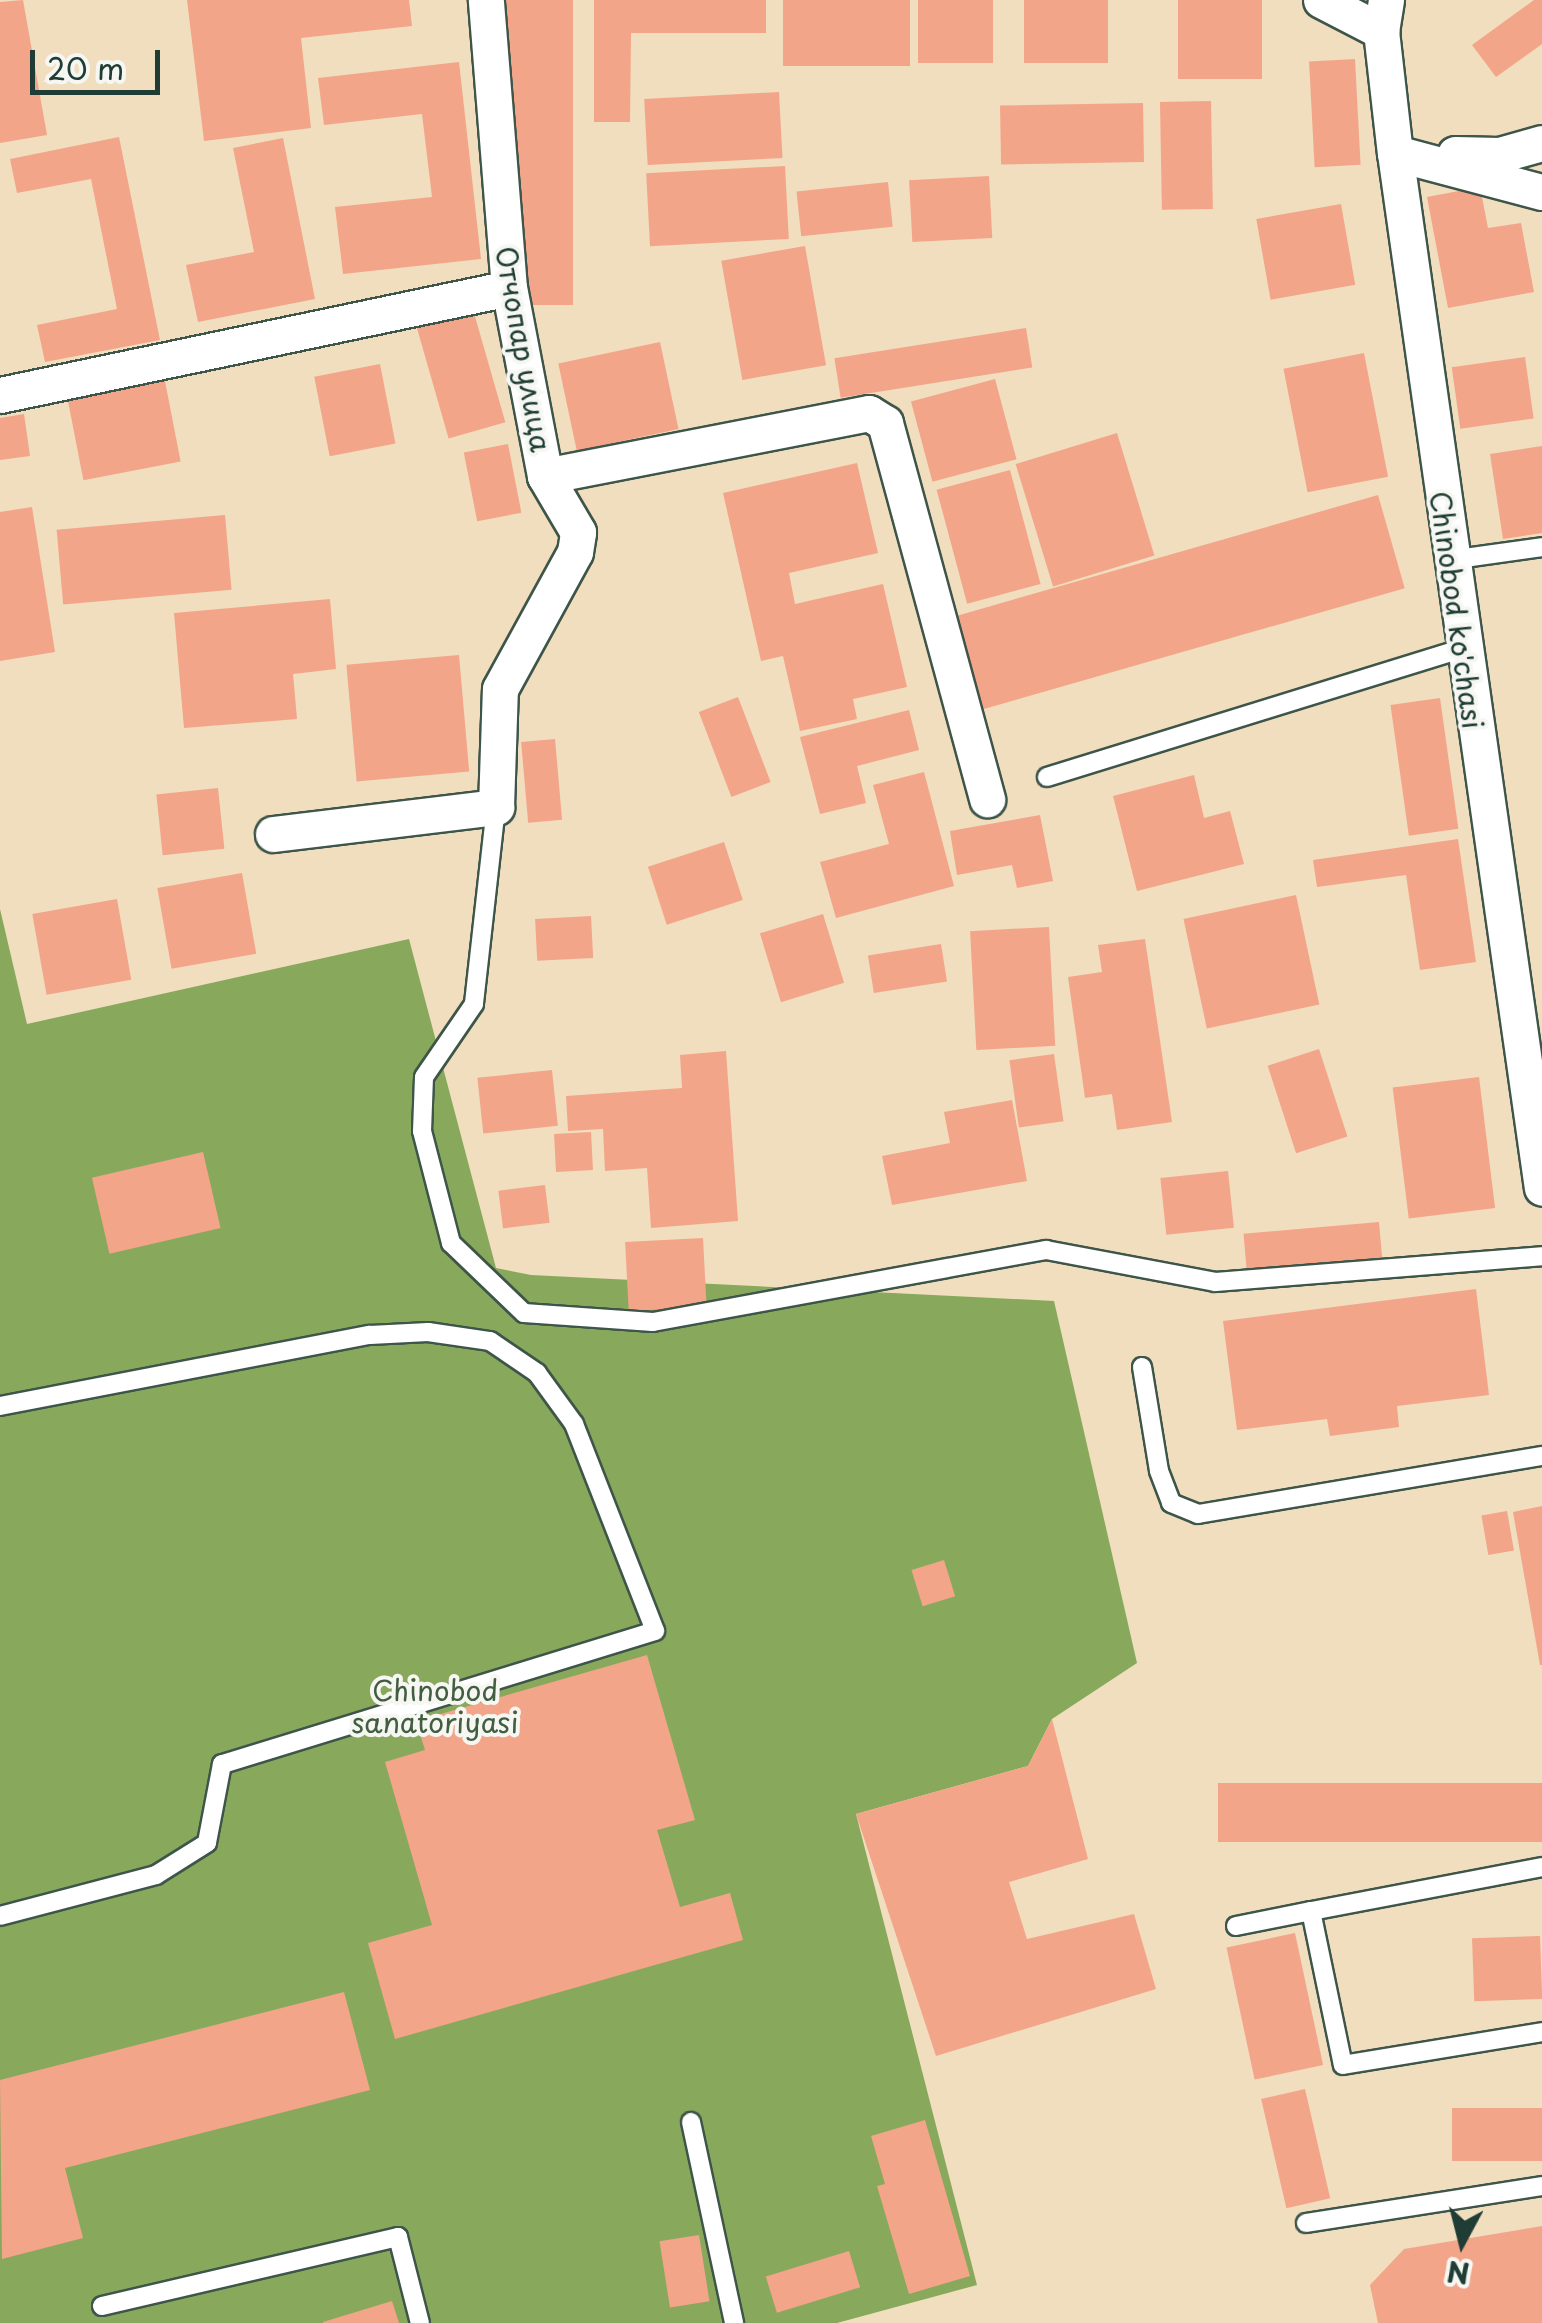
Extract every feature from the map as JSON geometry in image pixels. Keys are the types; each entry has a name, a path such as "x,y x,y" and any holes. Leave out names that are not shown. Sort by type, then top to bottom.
{"street":[{"name":"Отчопар улица","path":"486,0 509,288 545,476 578,532 574,552 500,689 496,807"},
{"path":"1321,0 1383,16"},
{"name":"Chinobod ko'chasi","path":"1383,16 1394,153 1461,649 1542,1188"},
{"path":"1394,153 1499,156 1542,143"},
{"path":"1394,153 1542,192"},
{"path":"0,395 509,288"},
{"path":"545,476 869,413 885,423 987,799"},
{"path":"273,834 496,807"}],"lane":[{"path":"1450,560 1542,547"},
{"path":"1047,777 1461,649"},
{"path":"496,807 474,1004 424,1077 422,1131 451,1243 524,1313 653,1322 1046,1250 1215,1282 1542,1256"},
{"path":"0,1406 370,1336 428,1332 490,1341 537,1374 574,1424 655,1631 222,1764 207,1843 156,1875 0,1916"},
{"path":"1142,1367 1159,1471 1171,1504 1198,1514 1542,1456"},
{"path":"1236,1926 1542,1867"},
{"path":"1311,1911 1342,2065 1542,2032"},
{"path":"691,2122 734,2323"},
{"path":"1306,2223 1542,2186"},
{"path":"102,2306 398,2237 420,2323"}],"green space":[{"name":"Chinobod sanatoriyasi","path":"0,909 27,1024 409,939 496,1268 531,1275 1054,1301 1137,1663 1052,1719 1028,1766 856,1814 977,2285 837,2323 0,2323"}],"building":[{"path":"23,0 47,135 0,143 0,2"},
{"path":"187,0 409,0 412,26 301,38 311,128 204,141"},
{"path":"499,0 573,0 573,305 499,305"},
{"path":"594,0 766,0 766,33 631,33 630,122 594,122"},
{"path":"783,0 910,0 910,66 783,66"},
{"path":"918,0 993,0 993,63 918,63"},
{"path":"1024,0 1108,0 1108,63 1024,63"},
{"path":"1178,0 1262,0 1262,79 1178,79"},
{"path":"1534,0 1542,0 1542,44 1496,77 1472,45"},
{"path":"1355,59 1361,165 1315,167 1309,61"},
{"path":"459,62 481,259 343,274 335,207 432,197 422,114 324,125 318,78"},
{"path":"779,92 782,158 648,165 644,99"},
{"path":"1211,101 1213,209 1162,210 1160,102"},
{"path":"1143,103 1144,162 1001,164 1000,105"},
{"path":"119,137 160,340 45,362 37,325 117,309 91,179 17,193 10,159"},
{"path":"283,138 315,299 198,322 186,265 254,252 233,148"},
{"path":"785,166 789,239 650,246 646,173"},
{"path":"989,176 992,238 912,242 909,180"},
{"path":"888,182 893,227 801,236 797,192"},
{"path":"1480,187 1488,228 1521,223 1534,292 1448,308 1427,197"},
{"path":"1341,204 1355,285 1271,300 1256,219"},
{"path":"805,246 826,365 742,380 721,261"},
{"path":"472,306 505,422 449,439 415,322"},
{"path":"1026,328 1032,368 841,398 834,358"},
{"path":"660,342 679,429 577,451 558,364"},
{"path":"1364,353 1388,477 1308,492 1284,369"},
{"path":"1525,357 1534,418 1460,429 1452,367"},
{"path":"380,364 395,444 330,456 314,377"},
{"path":"164,376 181,461 83,480 67,395"},
{"path":"995,379 1016,459 932,482 911,402"},
{"path":"24,414 30,456 0,460 0,418"},
{"path":"1117,433 1154,555 1053,586 1016,464"},
{"path":"508,444 521,513 477,521 464,453"},
{"path":"1542,446 1542,533 1503,539 1490,454"},
{"path":"857,463 878,553 789,573 795,604 883,584 907,687 853,699 857,719 800,731 783,656 761,661 723,493"},
{"path":"1010,470 1041,584 967,604 937,490"},
{"path":"1378,495 1405,588 978,711 951,617"},
{"path":"32,507 55,652 0,661 0,512"},
{"path":"225,515 232,590 63,604 57,530"},
{"path":"330,599 336,669 293,674 297,719 184,728 174,613"},
{"path":"459,655 469,772 357,781 346,665"},
{"path":"738,697 771,782 731,797 699,712"},
{"path":"1440,698 1458,829 1409,836 1390,705"},
{"path":"909,710 919,750 857,766 866,803 820,814 800,737"},
{"path":"555,739 562,820 528,823 521,742"},
{"path":"924,772 954,886 836,918 820,862 889,844 873,785"},
{"path":"1194,775 1204,818 1230,811 1244,864 1137,891 1113,796"},
{"path":"218,788 224,849 163,855 156,794"},
{"path":"1040,815 1053,881 1017,888 1012,865 957,875 950,831"},
{"path":"1458,839 1476,962 1420,970 1406,875 1317,887 1313,860"},
{"path":"724,842 743,900 667,925 648,867"},
{"path":"242,873 256,954 172,969 157,888"},
{"path":"1296,895 1319,1005 1207,1028 1184,919"},
{"path":"117,899 131,980 47,995 32,914"},
{"path":"823,914 844,983 781,1002 760,933"},
{"path":"591,916 593,958 537,961 535,919"},
{"path":"1049,927 1055,1046 976,1050 970,931"},
{"path":"1145,939 1172,1122 1117,1130 1112,1094 1085,1098 1068,977 1102,972 1098,945"},
{"path":"941,944 947,982 874,993 868,956"},
{"path":"1319,1049 1347,1136 1296,1153 1268,1066"},
{"path":"726,1051 738,1221 651,1228 647,1168 605,1171 603,1129 568,1131 566,1096 682,1088 680,1055"},
{"path":"1054,1054 1063,1121 1019,1128 1009,1060"},
{"path":"552,1070 558,1126 483,1134 477,1078"},
{"path":"1479,1077 1495,1208 1409,1219 1393,1088"},
{"path":"1012,1100 1027,1181 892,1205 882,1156 950,1143 944,1112"},
{"path":"591,1132 593,1170 556,1172 554,1134"},
{"path":"203,1152 221,1228 109,1254 92,1178"},
{"path":"1228,1171 1234,1228 1166,1235 1160,1178"},
{"path":"545,1185 550,1223 503,1228 498,1191"},
{"path":"1379,1222 1382,1258 1247,1270 1244,1234"},
{"path":"703,1238 707,1307 629,1311 625,1242"},
{"path":"1476,1289 1489,1395 1397,1406 1399,1427 1330,1436 1327,1419 1237,1430 1223,1321"},
{"path":"1542,1506 1542,1665 1540,1665 1513,1512"},
{"path":"1507,1511 1514,1550 1488,1555 1481,1516"},
{"path":"944,1560 955,1596 923,1606 911,1570"},
{"path":"647,1655 695,1820 657,1830 680,1907 730,1893 743,1940 395,2039 368,1943 432,1925 385,1762 425,1750 416,1721"},
{"path":"1052,1719 1088,1859 1009,1882 1027,1939 1134,1914 1156,1989 936,2056 856,1814 1028,1766"},
{"path":"1218,1783 1542,1783 1542,1842 1218,1842"},
{"path":"1295,1933 1323,2065 1255,2080 1227,1948"},
{"path":"1540,1936 1542,1999 1474,2001 1472,1938"},
{"path":"344,1992 370,2090 65,2168 83,2238 2,2259 0,2080"},
{"path":"1305,2089 1330,2198 1286,2208 1261,2099"},
{"path":"1452,2108 1542,2108 1542,2161 1452,2161"},
{"path":"925,2120 970,2276 909,2294 877,2186 885,2184 871,2136"},
{"path":"1542,2226 1542,2323 1378,2323 1370,2285 1404,2249"},
{"path":"699,2235 709,2301 670,2307 659,2241"},
{"path":"849,2251 860,2287 777,2313 766,2276"},
{"path":"392,2301 399,2323 323,2323 323,2322"}]}
